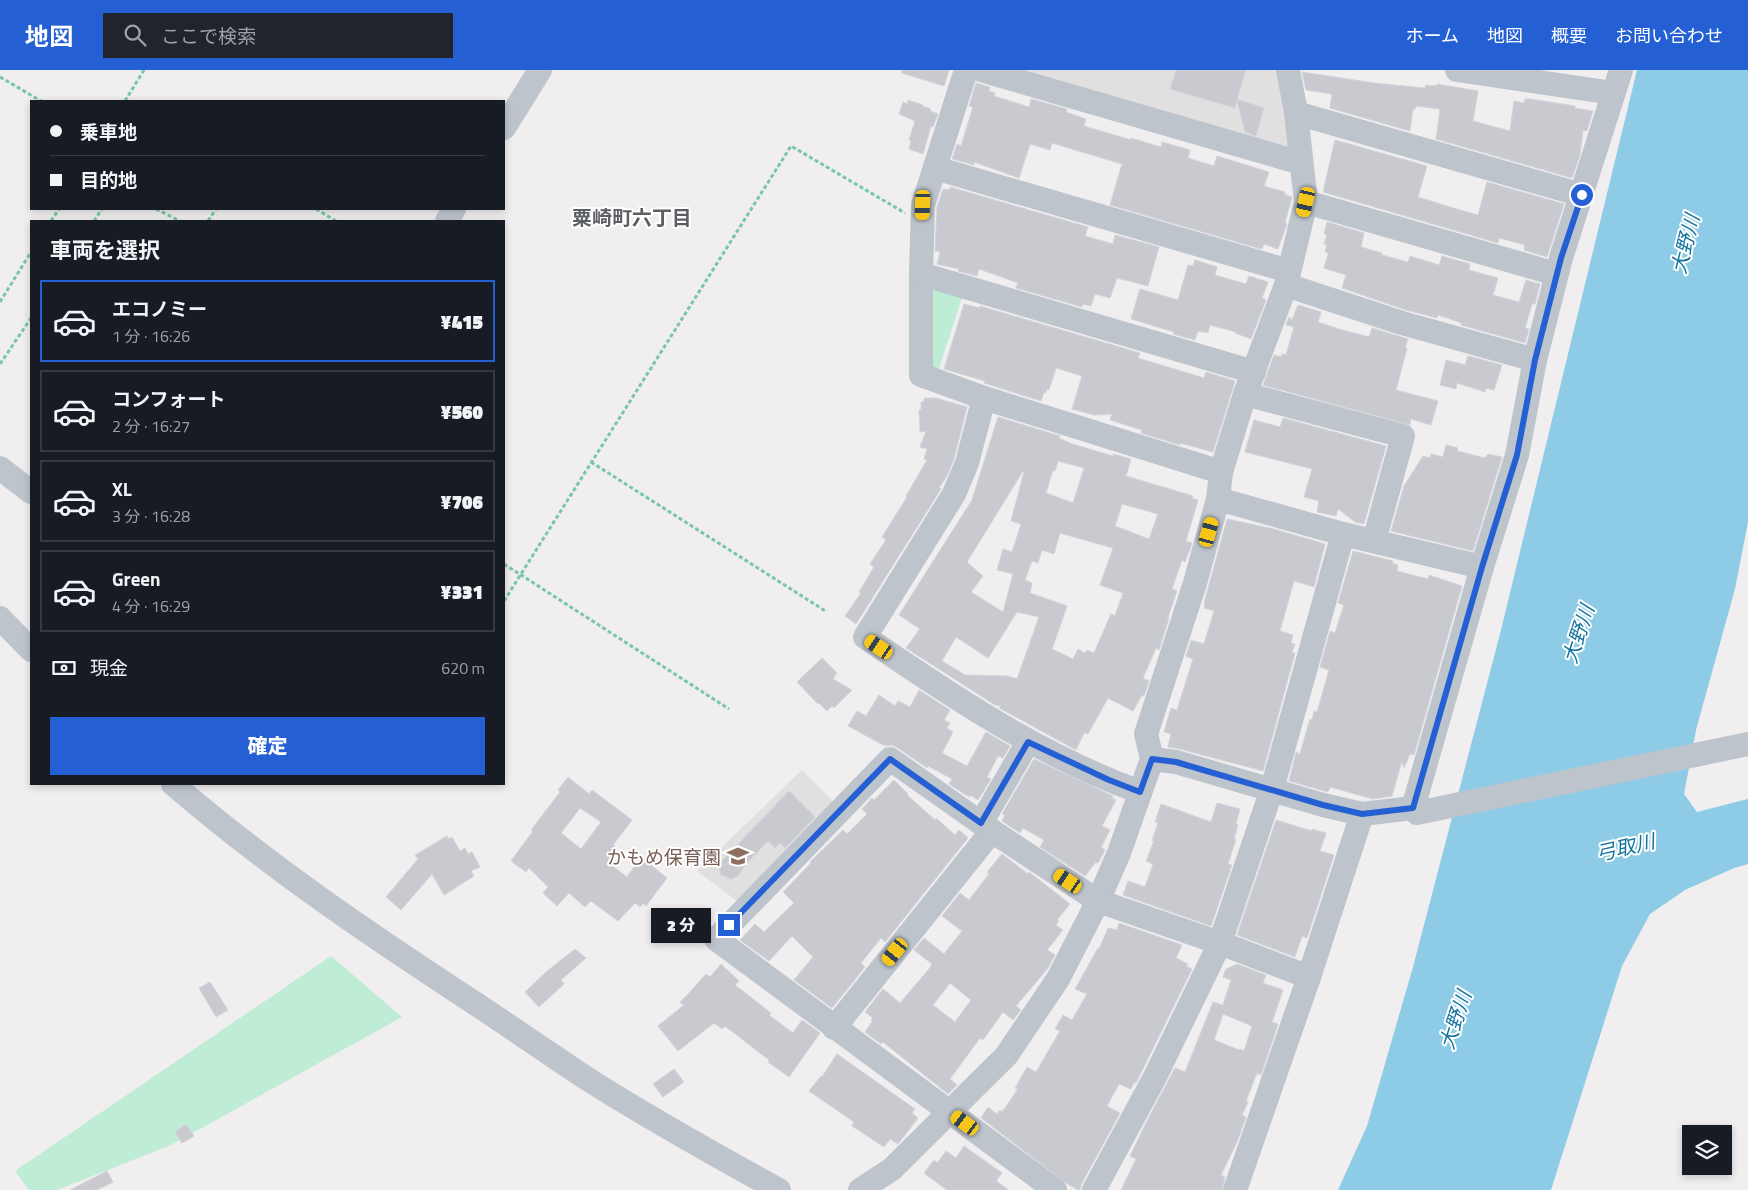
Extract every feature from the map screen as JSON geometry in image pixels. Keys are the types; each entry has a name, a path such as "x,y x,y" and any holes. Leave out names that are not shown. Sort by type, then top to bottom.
{"street":[{"path":"505,126 540,70"},
{"path":"966,70 923,205 921,376 984,398 1221,472"},
{"path":"981,70 1301,162"},
{"path":"860,1190 892,1169 1006,1056 1058,979 1098,901 1119,853 1152,759 1146,734 1190,600 1218,499 1221,472 1249,383 1288,278 1306,202 1296,113 1288,70"},
{"path":"1457,70 1613,93"},
{"path":"1415,811 1482,567 1517,455 1535,360 1556,274 1621,70"},
{"path":"1296,113 1582,195"},
{"path":"935,168 1288,278 1402,323 1535,360"},
{"path":"1306,202 1556,274"},
{"path":"921,274 1403,436 1374,541"},
{"path":"984,398 967,463 954,494 865,637 936,686 1028,742 1109,780 1140,792"},
{"path":"0,468 30,491"},
{"path":"1218,499 1343,534 1482,567"},
{"path":"1094,1190 1155,1077 1220,943 1272,789 1343,534"},
{"path":"0,618 30,649"},
{"path":"834,1028 987,827 1028,742"},
{"path":"1152,759 1176,762 1323,805 1362,814 1415,811 1748,744"},
{"path":"1055,1190 716,939 890,759 1098,901 1220,943 1309,977"},
{"path":"174,785 214,819 280,869 399,954 590,1080 692,1142 779,1190"},
{"path":"1235,1190 1309,977 1362,814"}],"path":[{"path":"126,100 144,70"},
{"path":"0,77 40,100"},
{"path":"505,599 791,146 922,224"},
{"path":"158,210 178,220"},
{"path":"318,210 334,220"},
{"path":"0,302 30,254"},
{"path":"0,364 30,319"},
{"path":"590,462 827,612"},
{"path":"505,565 728,709"}],"shaded area":[{"path":"1005,70 1276,70 1291,155"},
{"path":"802,770 837,805 737,901 697,871"}],"green space":[{"path":"935,285 964,292 937,374 927,366 929,291"},
{"path":"331,956 402,1017 171,1145 57,1190 29,1190 15,1171"}],"water":[{"path":"1637,70 1748,70 1748,522 1735,589 1696,730 1684,794 1697,812 1748,799 1748,864 1734,868 1685,890 1650,914 1622,966 1551,1190 1338,1190 1367,1126 1413,967 1501,630"}],"building":[{"path":"902,70 949,70 944,86 902,73"},
{"path":"1176,70 1246,70 1237,99 1264,108 1256,136 1245,132 1237,100 1235,108 1170,89"},
{"path":"1302,72 1374,83 1425,88 1426,85 1437,86 1437,84 1478,91 1473,121 1510,131 1514,101 1524,103 1525,99 1530,99 1575,106 1575,108 1593,111 1587,131 1583,130 1580,155 1572,178 1436,139 1440,109 1416,106 1413,109 1410,131 1330,108 1332,94 1306,90"},
{"path":"976,83 990,87 989,91 995,93 994,96 1029,107 1031,99 1067,109 1066,112 1086,119 1084,126 1161,147 1162,142 1190,150 1188,158 1214,166 1217,156 1269,172 1264,186 1285,192 1284,194 1292,197 1285,223 1287,224 1278,249 1264,244 1262,249 1258,248 1110,205 1122,164 1052,143 1050,150 1030,144 1019,178 974,162 974,165 952,159 957,144 961,146 973,107 969,106"},
{"path":"908,100 923,105 931,109 930,111 938,114 933,127 931,126 923,154 909,149 911,141 909,140 915,121 899,114 903,102 907,104"},
{"path":"1335,140 1427,166 1418,197 1478,215 1487,182 1564,204 1547,257 1524,250 1525,245 1499,238 1498,243 1323,192"},
{"path":"950,187 1088,227 1085,236 1113,244 1115,235 1159,247 1148,286 1117,278 1110,298 1095,294 1091,306 1083,304 1082,307 1016,288 1018,283 979,269 977,276 958,271 959,269 937,264 940,252 935,251 937,207 943,189 950,190"},
{"path":"1327,222 1364,233 1361,247 1382,253 1382,255 1408,262 1410,256 1439,265 1442,256 1470,264 1469,270 1498,278 1493,295 1519,302 1526,280 1540,284 1535,304 1532,304 1525,328 1529,329 1525,343 1461,325 1462,323 1438,315 1437,318 1406,310 1342,288 1346,275 1324,268 1328,255 1325,252 1327,245 1324,244 1327,235 1324,234"},
{"path":"1195,260 1217,267 1215,275 1246,284 1249,276 1268,282 1262,298 1266,300 1251,339 1236,332 1210,325 1208,333 1198,331 1195,340 1131,319 1140,289 1178,300 1188,265 1193,266"},
{"path":"964,304 980,308 980,306 1140,353 1138,358 1204,378 1206,372 1235,381 1213,452 1180,443 1180,445 1141,433 1142,430 1110,420 1112,414 1094,415 1072,409 1082,376 1056,368 1049,390 1047,389 1046,393 1044,392 1041,401 944,369"},
{"path":"1298,305 1321,312 1318,322 1339,329 1369,337 1372,328 1408,339 1396,390 1438,401 1431,425 1411,419 1410,425 1263,385 1274,355 1281,357 1282,354 1286,355 1294,327 1286,325 1289,317 1292,320"},
{"path":"1468,356 1502,365 1494,390 1486,388 1485,392 1457,383 1456,389 1440,385 1446,360 1465,365"},
{"path":"924,398 936,398 967,407 954,459 947,476 939,488 941,489 856,624 845,616 861,593 859,592 874,567 870,564 886,540 882,537 927,460 924,459 927,449 920,447 926,431 920,432 919,410 921,410 921,402 924,402"},
{"path":"998,417 1060,436 1059,438 1072,444 1113,456 1113,454 1131,459 1126,476 1193,496 1192,498 1198,500 1186,541 1192,543 1185,562 1182,560 1172,589 1177,591 1169,618 1159,650 1156,648 1143,678 1149,681 1144,696 1142,695 1133,711 1108,698 1088,734 1084,733 1076,750 999,708 1001,706 995,705 906,648 920,629 899,615 972,500","holes":["1058,461 1084,468 1073,503 1046,493 1053,470 1055,471","1023,471 1011,521 1021,524 1012,552 1003,549 997,570 1013,574 1003,612 971,592 983,576 967,562","1122,504 1158,514 1149,539 1115,526","1060,533 1113,548 1100,585 1123,593 1115,616 1111,614 1094,653 1087,650 1085,653 1078,649 1073,659 1052,649 1067,606 1030,593 1032,583 1025,580 1032,561 1038,563 1042,550 1054,554","1017,612 1039,617 1017,679 1008,676 965,675 942,661 956,637 988,658"]},
{"path":"1283,418 1386,446 1364,524 1355,522 1338,509 1336,516 1317,512 1319,501 1304,497 1312,469 1245,452 1254,420 1280,427"},
{"path":"1446,445 1458,448 1457,451 1485,458 1488,454 1502,457 1473,551 1391,531 1404,486 1423,456 1430,458 1431,454 1443,457"},
{"path":"1227,519 1274,529 1325,544 1314,587 1294,581 1280,631 1293,635 1291,643 1295,644 1292,653 1295,653 1263,771 1168,747 1171,734 1164,732 1171,708 1177,710 1193,659 1186,656 1191,640 1204,644 1214,611 1204,608 1204,603"},
{"path":"1353,551 1393,561 1392,563 1398,565 1397,571 1428,579 1429,575 1462,586 1414,755 1410,754 1404,768 1402,761 1392,796 1373,799 1330,787 1328,792 1289,781 1296,752 1300,754 1310,719 1312,720 1314,711 1317,712 1329,670 1320,667 1330,631 1335,633 1344,605 1338,603"},
{"path":"822,658 837,673 833,679 852,690 834,708 832,706 827,711 797,682"},
{"path":"919,690 950,710 944,720 950,723 947,728 953,732 942,753 967,766 986,732 1010,746 1003,758 998,756 987,777 991,779 978,800 970,795 969,797 949,784 952,779 928,766 927,768 898,748 892,745 885,746 848,726 857,711 866,716 879,695 895,706 898,701 910,707"},
{"path":"1034,759 1113,796 1112,798 1116,800 1102,826 1110,830 1101,847 1105,850 1098,863 1096,862 1085,876 1040,847 1044,840 1023,828 1020,833 1002,821 1005,815 1002,814"},
{"path":"568,777 589,794 592,790 632,820 613,845 617,849 607,862 627,877 641,857 667,878 646,906 643,903 640,907 635,903 618,921 591,901 585,907 569,893 557,906 543,893 548,887 529,868 526,872 511,861 533,831 531,830 560,792 558,790","holes":["580,808 601,822 581,849 561,833"]},
{"path":"894,780 907,795 935,820 936,818 955,835 959,830 968,838 885,942 881,938 861,963 865,967 832,1008 794,980 813,957 792,936 769,961 740,940 755,924 764,932 794,903 783,892 843,830 847,834 867,814 862,809"},
{"path":"789,791 815,817 785,848 780,843 775,848 768,841 744,866 739,875 731,879 721,875 718,865"},
{"path":"1217,803 1240,809 1234,839 1236,839 1228,864 1232,865 1211,926 1123,895 1128,881 1145,887 1153,864 1146,861 1154,841 1152,841 1158,823 1155,822 1161,804 1211,822"},
{"path":"1276,820 1312,831 1312,829 1326,833 1320,851 1334,855 1307,938 1302,936 1295,957 1237,935"},
{"path":"447,836 448,839 452,837 460,851 465,848 468,854 472,852 480,867 471,871 474,876 444,895 432,874 401,910 386,897 418,859 415,855"},
{"path":"1002,854 1070,904 1057,920 1059,921 1056,925 1063,930 1047,950 1055,955 1048,968 1016,1006 1021,1010 1013,1020 1003,1012 983,1040 980,1038 950,1079 957,1085 948,1094 883,1042 881,1044 865,1032 873,1018 865,1012 883,989 900,1003 929,969 932,964 914,950 924,938 944,954 962,931 942,916 960,893 969,900 989,874 987,872","holes":["950,983 971,1000 955,1022 933,1005"]},
{"path":"1119,923 1182,945 1176,958 1188,964 1186,966 1192,969 1136,1083 1134,1082 1131,1089 1119,1084 1107,1106 1120,1113 1080,1190 1078,1190 1066,1183 981,1118 988,1107 997,1114 1000,1110 1002,1112 1018,1089 1015,1088 1027,1067 1036,1072 1060,1031 1055,1029 1063,1015 1072,1020 1087,994 1075,989 1099,949 1108,928 1117,930"},
{"path":"575,949 586,958 561,980 564,984 539,1007 525,992"},
{"path":"721,964 739,981 735,985 793,1033 802,1020 820,1033 789,1077 725,1026 722,1029 714,1023 678,1051 658,1026 684,1005 680,1002 706,974 710,977"},
{"path":"1237,964 1266,975 1263,983 1283,990 1272,1022 1278,1024 1261,1075 1257,1073 1242,1115 1246,1117 1237,1142 1221,1175 1225,1177 1222,1190 1121,1190 1136,1159 1130,1156 1175,1068 1185,1072 1213,1002 1223,1005 1231,980 1223,977 1226,969","holes":["1223,1014 1252,1026 1244,1051 1214,1040"]},
{"path":"210,982 228,1010 216,1017 199,988"},
{"path":"837,1054 915,1109 912,1113 918,1118 898,1144 890,1139 884,1147 852,1126 854,1122 809,1091 822,1077"},
{"path":"674,1069 684,1082 663,1097 653,1084"},
{"path":"186,1124 194,1136 182,1143 175,1132"},
{"path":"964,1146 1002,1173 996,1181 1009,1190 947,1190 924,1173 934,1160 937,1163 946,1151 956,1158"},
{"path":"107,1171 113,1182 97,1190 70,1190"}],"place":[{"name":"かもめ保育園","path":"738,856"}],"district":[{"name":"粟崎町六丁目","path":"632,217"}],"route":[{"path":"729,925 890,759 981,823 1028,742 1109,780 1140,792 1152,759 1176,762 1323,805 1362,814 1413,808 1482,567 1517,455 1535,360 1561,258 1582,195"}],"water label":[{"name":"大野川","path":"1685,244"},
{"name":"大野川","path":"1578,634"},
{"name":"弓取川","path":"1625,847"},
{"name":"大野川","path":"1455,1020"}]}
